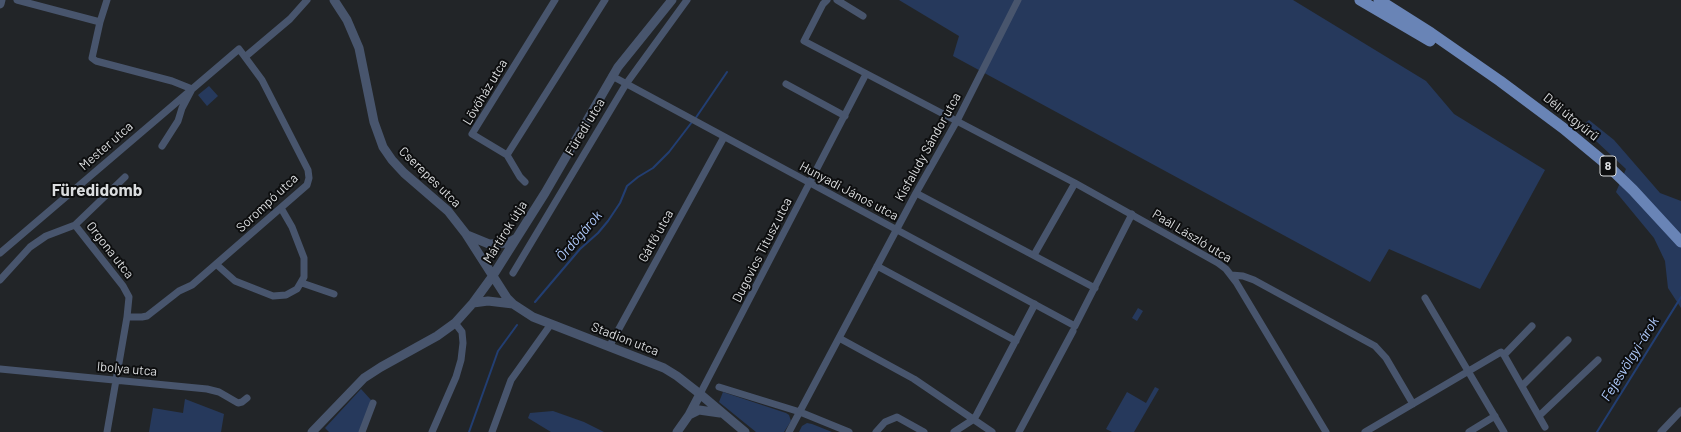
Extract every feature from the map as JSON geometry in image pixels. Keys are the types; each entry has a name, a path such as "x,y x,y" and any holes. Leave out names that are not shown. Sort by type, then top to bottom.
{"main road":[{"name":"Déli útgyűrű","path":"1360,0 1526,100"},
{"name":"Déli útgyűrű","path":"1379,0 1431,33 1526,100 1604,162 1633,190 1681,242"}],"street":[{"path":"0,4 1,0"},
{"path":"17,0 100,22"},
{"path":"107,0 100,22 92,58 192,88"},
{"path":"246,57 290,19 307,0"},
{"name":"Cserepes utca","path":"334,0 347,20 359,48 374,122 383,147 404,173 448,211 466,234 492,277"},
{"name":"Lövőház utca","path":"526,182 520,177 507,155 472,134 555,0"},
{"path":"507,155 605,0"},
{"name":"Mártírok útja","path":"312,432 364,378 438,336 455,323 473,304 492,277 544,193 612,76 672,0"},
{"name":"Füredi utca","path":"513,273 626,84 687,0"},
{"path":"827,0 823,4 804,41 957,122"},
{"path":"837,0 863,16"},
{"name":"Kisfaludy Sándor utca","path":"789,432 916,193 957,122 1018,0"},
{"name":"Mester utca","path":"0,253 239,49 246,57"},
{"name":"Sorompó utca","path":"127,317 148,316 179,292 195,283 305,187 308,181 309,174 262,80 246,57"},
{"name":"Dugovics Titusz utca","path":"700,394 866,74"},
{"name":"Hunyadi János utca","path":"612,76 1035,304 1074,328"},
{"path":"786,84 845,116"},
{"name":"Mester utca","path":"162,146 178,121 182,108 192,88"},
{"name":"Paál László utca","path":"957,122 1132,214 1218,262 1232,275 1243,276 1254,280 1375,346 1386,358 1413,404"},
{"name":"Gátfő utca","path":"609,347 724,137"},
{"path":"0,280 30,246 46,236 75,225 125,177"},
{"path":"1034,255 1074,183"},
{"path":"916,193 1095,288"},
{"path":"216,264 235,281 273,296 280,297 292,293 302,283 305,270 304,258 292,227 281,208"},
{"path":"1019,432 1095,288 1132,214"},
{"name":"Orgona utca","path":"75,225 126,290 128,297 127,317 107,432"},
{"path":"466,234 489,244 508,243 516,238"},
{"path":"877,266 1016,342"},
{"path":"1232,275 1326,432"},
{"name":"Stadion utca","path":"492,277 513,304 533,317 664,368 700,394 745,432"},
{"path":"302,283 334,294"},
{"path":"1425,298 1504,432"},
{"path":"473,304 488,300 513,304"},
{"path":"954,432 974,419 1035,304"},
{"path":"432,432 456,378 461,360 463,343 462,332 455,323"},
{"path":"492,432 511,380 551,324"},
{"path":"1365,432 1469,371 1503,353 1532,326"},
{"path":"839,338 914,379 992,432"},
{"path":"1522,386 1568,340"},
{"path":"1503,353 1545,427"},
{"path":"1539,416 1598,360"},
{"name":"Ibolya utca","path":"0,369 207,389 219,392 238,403 247,398"},
{"path":"719,387 800,412 849,432"},
{"path":"677,432 689,415 700,394"},
{"path":"362,432 373,403"},
{"path":"689,415 699,410 706,410 724,415"},
{"path":"1661,432 1681,411"},
{"path":"1469,432 1495,416"},
{"path":"876,432 885,422 897,417 924,432"}],"shaded area":[{"path":"899,0 1293,0 1426,81 1454,114 1545,170 1480,289 1389,249 1370,282 953,56 959,36"},
{"path":"209,86 218,96 207,106 198,95"},
{"path":"1589,120 1614,140 1660,193 1681,201 1681,308 1668,288 1665,261 1654,238 1616,192 1626,169 1581,127"},
{"path":"1138,308 1143,311 1137,321 1132,318"},
{"path":"1155,387 1159,389 1134,432 1112,432 1106,429 1127,392 1146,403"},
{"path":"361,389 371,400 364,432 329,432 325,428"},
{"path":"723,392 786,413 789,415 791,421 784,432 756,432 719,402"},
{"path":"185,399 224,414 221,432 149,432 153,408 183,413"},
{"path":"553,411 584,422 604,432 551,432 528,418 530,413"},
{"path":"807,423 832,432 799,432 802,426"}],"waterway":[{"name":"Ördögárok","path":"695,119 727,72"},
{"name":"Ördögárok","path":"535,302 580,249 598,233 608,221 620,203 627,186 653,168 669,152 692,122"},
{"name":"Fejesvölgyi-árok","path":"1597,432 1681,297"},
{"name":"Ördögárok","path":"469,432 498,351 517,325"}],"district":[{"name":"Füredidomb","path":"97,190"}]}
